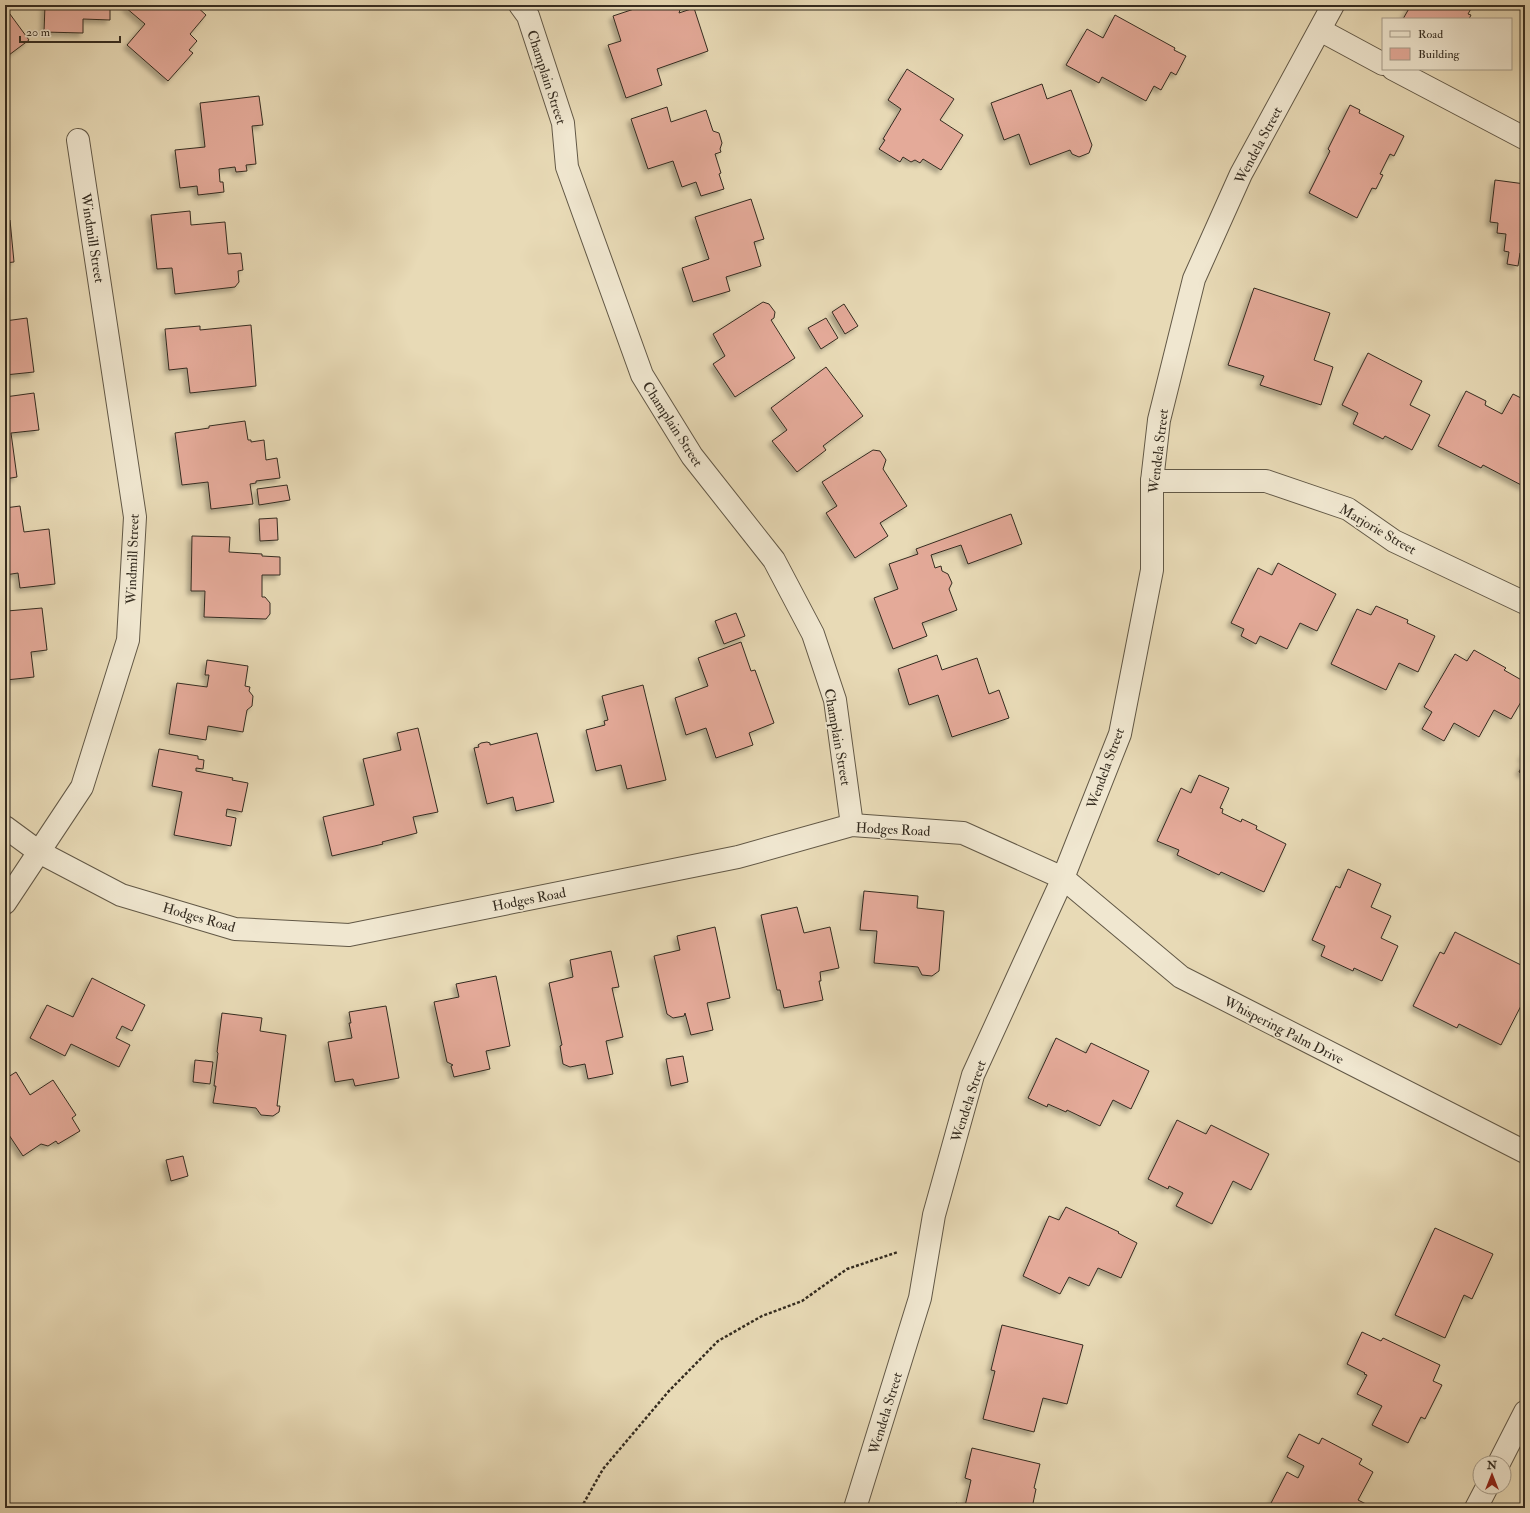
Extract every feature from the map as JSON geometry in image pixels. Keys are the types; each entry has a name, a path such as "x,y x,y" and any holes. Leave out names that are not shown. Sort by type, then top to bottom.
{"street":[{"name":"Champlain Street","path":"520,5 528,16 564,123 567,167 642,375 692,456 774,560 813,634 834,700 852,825"},
{"name":"Wendela Street","path":"855,1508 920,1298 934,1215 973,1075 1063,878 1120,734 1152,570 1152,481 1159,420 1194,279 1241,174 1334,5"},
{"path":"1320,30 1382,63"},
{"path":"1395,70 1524,138"},
{"name":"Windmill Street","path":"5,904 82,787 128,640 135,517 78,140"},
{"name":"Marjorie Street","path":"1152,481 1266,481 1348,508 1394,541 1525,603"},
{"name":"Hodges Road","path":"5,827 39,852 121,895 235,929 349,935 738,857 852,825 963,833 1063,878"},
{"name":"Whispering Palm Drive","path":"1063,878 1181,977 1525,1152"},
{"path":"1503,1455 1525,1412"},
{"path":"1476,1508 1483,1495"}],"path":[{"path":"580,1508 603,1470 668,1392 718,1341 762,1316 802,1301 847,1269 929,1242"}],"building":[{"path":"45,5 110,5 110,20 83,19 83,33 44,32"},
{"path":"127,5 195,5 206,15 190,34 197,41 189,50 193,53 168,81 127,45 145,24 125,7"},
{"path":"646,5 678,5 680,10 679,13 694,8 708,51 657,69 662,85 626,98 608,45 621,41 613,16"},
{"path":"1411,5 1473,5 1468,14 1471,15 1470,18 1404,18"},
{"path":"7,10 29,40 5,58 5,11"},
{"path":"1115,15 1175,48 1174,50 1186,56 1176,75 1171,72 1161,90 1154,86 1146,101 1102,77 1099,83 1066,65 1087,29 1103,38"},
{"path":"907,69 954,99 940,120 963,135 941,170 923,159 920,163 915,160 911,162 903,157 900,162 879,149 885,140 883,139 901,109 888,100"},
{"path":"1042,84 1047,99 1071,90 1092,145 1089,153 1079,157 1072,154 1070,150 1030,165 1019,134 1004,140 991,103"},
{"path":"259,96 263,125 252,126 256,164 246,165 247,171 236,172 235,167 219,169 220,182 223,182 224,192 198,195 197,186 180,188 175,150 205,147 200,103"},
{"path":"1350,105 1360,110 1359,113 1404,136 1394,156 1390,154 1380,174 1383,175 1376,189 1372,188 1357,218 1309,193 1330,151 1328,149"},
{"path":"667,107 671,122 706,110 713,131 719,133 722,143 720,149 721,152 715,154 724,189 701,196 696,182 682,187 673,161 648,169 631,119"},
{"path":"1495,180 1525,184 1525,254 1520,253 1518,266 1507,264 1509,252 1504,251 1506,234 1497,233 1498,223 1490,222"},
{"path":"751,199 764,239 754,242 761,266 726,277 730,291 693,302 682,268 709,259 695,217"},
{"path":"190,211 191,225 225,222 228,254 241,253 243,270 238,271 239,282 235,287 175,294 172,268 157,269 151,215"},
{"path":"10,220 14,262 5,263 5,221"},
{"path":"1254,288 1330,313 1314,360 1333,367 1321,405 1260,385 1264,376 1228,365"},
{"path":"763,302 769,304 775,312 774,318 771,320 795,358 735,397 713,364 725,356 713,334"},
{"path":"844,304 858,326 845,334 832,312"},
{"path":"27,318 34,372 5,375 5,321"},
{"path":"826,318 838,338 821,349 808,328"},
{"path":"251,325 256,386 190,393 187,368 169,370 165,329 200,326 200,330"},
{"path":"1368,353 1422,381 1410,405 1430,415 1412,450 1385,436 1383,439 1353,424 1358,413 1342,405"},
{"path":"826,367 863,416 823,446 826,450 797,472 772,441 787,430 771,408"},
{"path":"1466,391 1486,401 1485,405 1502,414 1513,394 1525,400 1525,487 1483,465 1481,468 1438,446"},
{"path":"34,393 39,430 11,433 17,477 5,479 5,397"},
{"path":"245,421 248,440 251,440 251,442 264,440 266,460 277,458 280,478 256,481 256,483 250,484 253,504 211,509 208,482 182,485 175,433"},
{"path":"873,450 880,451 886,460 883,469 907,506 880,523 888,536 855,558 826,513 837,506 822,482"},
{"path":"287,485 290,500 259,505 257,489"},
{"path":"20,506 24,532 49,529 55,584 20,588 18,573 5,575 5,508"},
{"path":"1011,514 1022,544 968,564 961,545 931,555 935,568 941,566 942,571 948,574 952,583 949,589 957,610 922,623 927,636 893,649 874,598 898,589 889,564 918,554 916,549"},
{"path":"277,518 278,540 260,541 259,519"},
{"path":"192,536 230,537 229,552 262,554 262,556 280,557 280,575 262,575 262,597 265,597 270,603 270,614 266,619 204,617 205,591 191,591"},
{"path":"1278,563 1336,594 1317,631 1300,623 1287,649 1260,636 1256,644 1241,636 1244,629 1231,623 1258,568 1272,575"},
{"path":"1376,606 1408,620 1407,623 1435,636 1418,672 1399,663 1386,690 1331,664 1357,609 1371,615"},
{"path":"42,608 47,650 31,652 34,677 6,680 5,682 5,619 7,619 7,611"},
{"path":"736,613 745,636 724,644 715,621"},
{"path":"741,642 751,671 755,670 774,723 749,733 753,745 716,758 706,728 686,735 675,698 708,686 698,658"},
{"path":"1474,650 1506,668 1504,670 1525,682 1525,695 1511,719 1494,710 1479,737 1454,723 1444,741 1422,729 1432,712 1424,707 1455,654 1467,661"},
{"path":"937,655 942,670 977,658 989,694 999,690 1009,718 952,737 938,695 909,705 898,669"},
{"path":"207,660 248,666 245,686 250,687 249,691 253,696 252,706 247,710 243,732 208,726 206,740 169,734 177,683 207,687 209,675 205,675"},
{"path":"643,685 666,780 627,789 621,765 596,771 586,730 605,725 604,721 608,720 602,696"},
{"path":"418,728 438,812 413,817 417,833 382,842 383,844 332,856 323,817 374,805 363,759 401,750 397,733"},
{"path":"537,733 554,802 516,811 513,797 487,804 474,748 479,747 478,745 481,743 487,742 490,743 490,745"},
{"path":"159,749 198,756 198,759 204,760 203,769 196,768 196,771 233,778 232,780 248,783 242,812 227,809 226,816 236,818 231,846 174,835 182,792 152,786"},
{"path":"1525,752 1525,760 1522,758"},
{"path":"1525,760 1525,775 1519,772"},
{"path":"1199,775 1229,788 1220,808 1223,809 1222,813 1241,822 1242,819 1257,826 1256,829 1286,844 1264,892 1221,872 1219,875 1177,855 1179,850 1157,841 1181,788 1191,793"},
{"path":"1348,869 1381,884 1371,907 1391,916 1381,938 1398,946 1382,981 1354,968 1353,971 1321,956 1325,946 1312,940 1336,886 1340,888"},
{"path":"864,891 918,896 917,908 944,911 939,971 932,976 922,975 918,967 874,963 877,931 860,930"},
{"path":"797,907 804,933 830,927 839,968 820,972 821,981 819,981 823,1000 784,1008 780,990 777,990 761,915"},
{"path":"715,927 730,998 707,1003 713,1030 691,1035 685,1013 684,1016 673,1018 667,1014 654,956 680,950 677,936"},
{"path":"1455,932 1525,967 1525,998 1501,1045 1459,1024 1457,1028 1413,1006 1440,952 1444,954"},
{"path":"611,951 619,987 612,988 623,1037 606,1041 613,1074 588,1079 585,1064 570,1067 563,1064 560,1046 562,1045 549,983 573,977 570,960"},
{"path":"496,976 510,1046 486,1051 490,1069 454,1077 451,1066 453,1065 447,1062 434,1002 459,997 456,984"},
{"path":"92,978 145,1005 132,1031 122,1026 116,1038 130,1045 119,1067 71,1044 65,1056 30,1038 47,1005 73,1017"},
{"path":"386,1006 399,1078 355,1086 353,1079 335,1082 328,1042 352,1038 349,1023 351,1023 349,1012"},
{"path":"222,1013 262,1018 260,1031 286,1035 277,1106 280,1106 279,1112 273,1116 261,1115 256,1108 213,1103 216,1086 214,1086"},
{"path":"1056,1038 1086,1053 1091,1043 1149,1071 1131,1109 1113,1100 1100,1126 1067,1110 1066,1112 1048,1104 1047,1107 1028,1098"},
{"path":"683,1056 688,1082 671,1086 666,1059"},
{"path":"195,1060 213,1062 210,1084 193,1082"},
{"path":"16,1072 30,1095 53,1080 76,1115 72,1118 80,1131 58,1144 56,1141 48,1146 41,1144 23,1156 5,1129 5,1079"},
{"path":"1177,1120 1206,1134 1211,1125 1269,1154 1251,1190 1233,1181 1212,1224 1176,1206 1183,1193 1169,1186 1168,1189 1148,1179"},
{"path":"183,1156 188,1176 171,1181 166,1160"},
{"path":"1066,1207 1119,1232 1118,1233 1137,1243 1121,1278 1098,1268 1089,1286 1069,1277 1060,1294 1023,1276 1049,1216 1059,1220"},
{"path":"1435,1228 1493,1254 1472,1299 1464,1295 1445,1338 1395,1315"},
{"path":"1002,1325 1083,1345 1067,1404 1043,1398 1034,1432 983,1419 995,1371 991,1370"},
{"path":"1362,1332 1381,1341 1383,1338 1440,1365 1433,1381 1442,1385 1425,1419 1421,1417 1408,1443 1372,1425 1382,1406 1357,1394 1367,1375 1347,1364"},
{"path":"1299,1434 1319,1444 1322,1438 1362,1459 1359,1464 1373,1472 1358,1500 1368,1505 1366,1508 1269,1507 1287,1472 1298,1478 1304,1466 1287,1457"},
{"path":"972,1448 1040,1464 1034,1488 1036,1489 1032,1508 954,1508 956,1503 965,1506 971,1480 965,1478"}]}
